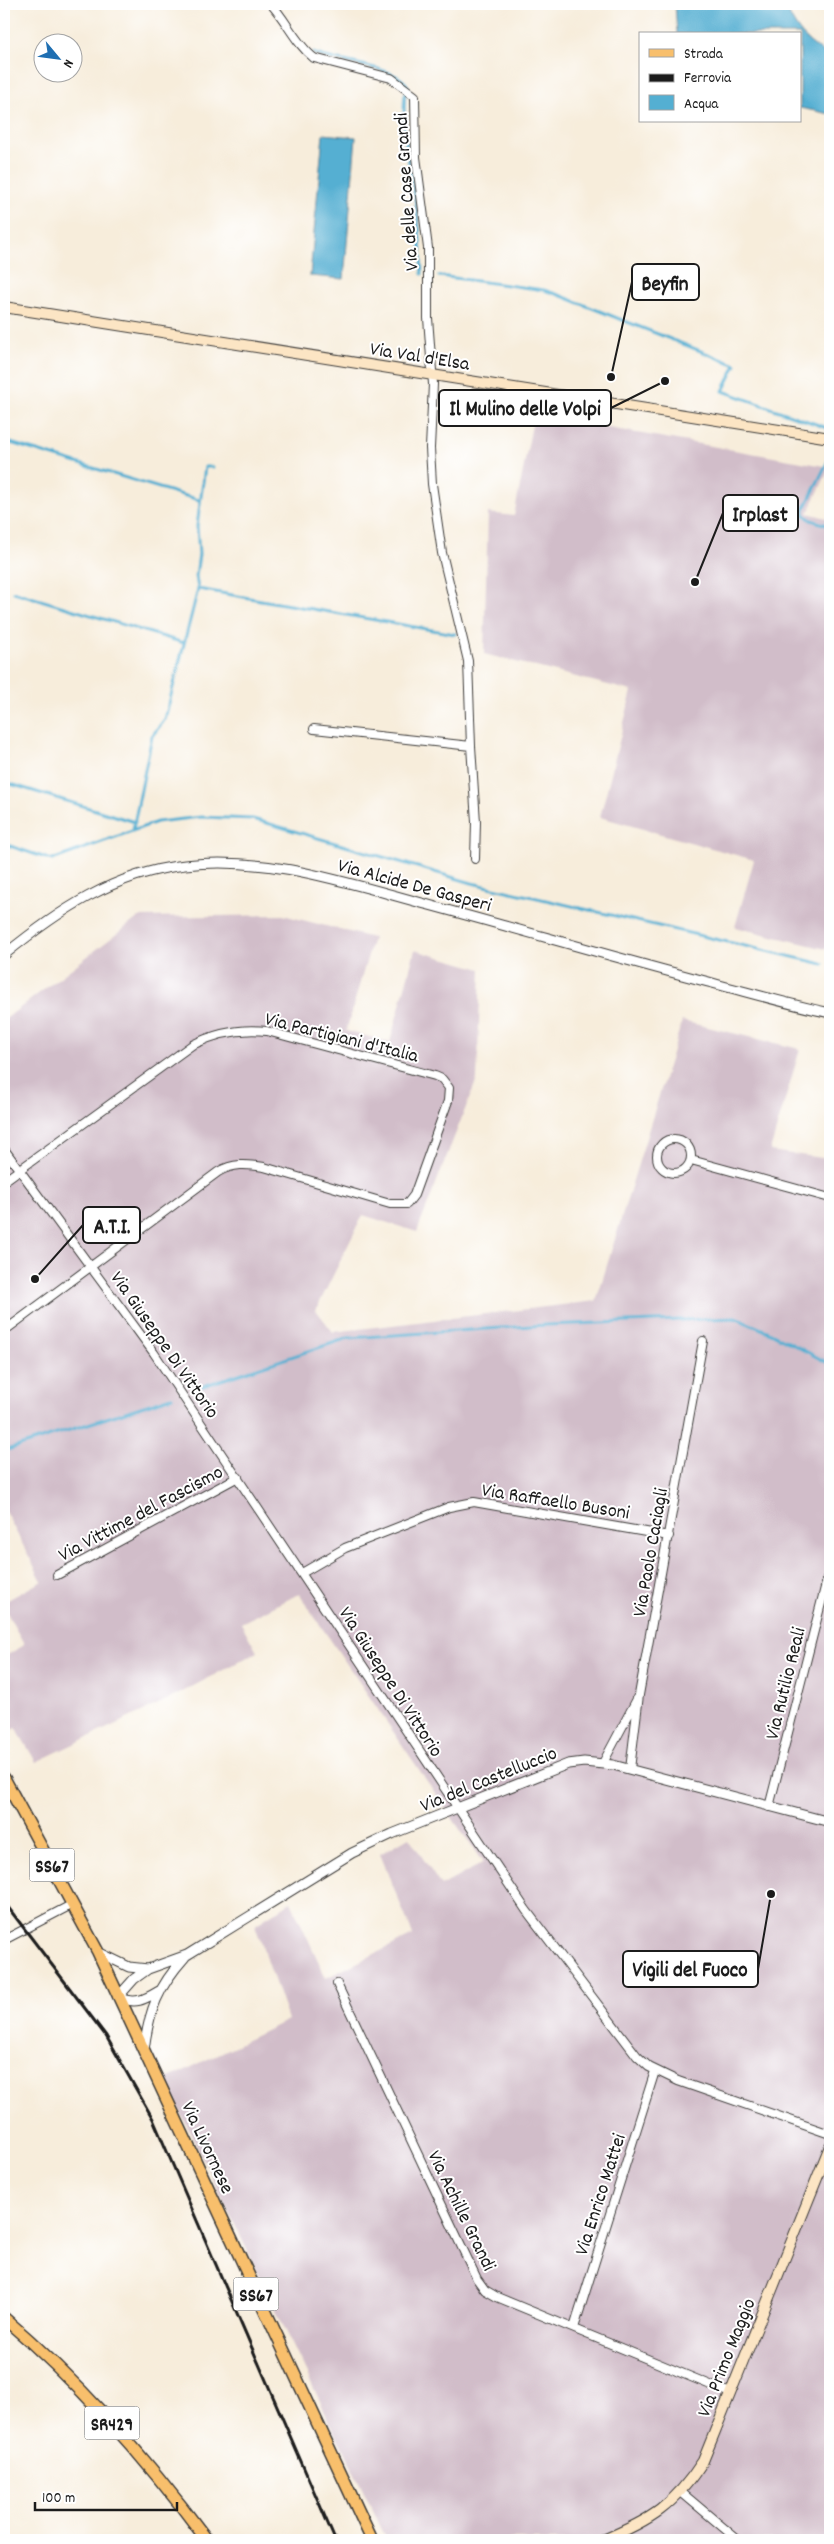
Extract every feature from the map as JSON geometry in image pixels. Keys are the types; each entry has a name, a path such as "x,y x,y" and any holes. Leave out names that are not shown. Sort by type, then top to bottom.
{"main road":[{"name":"Via Val d'Elsa","path":"4,307 830,438"},
{"name":"Via Livornese","path":"4,1778 98,1952 372,2539"},
{"name":"Via Primo Maggio","path":"603,2540 659,2512 681,2492 703,2462 830,2146"},
{"name":"SR429","path":"4,2318 50,2358 90,2399 167,2487 207,2540"}],"street":[{"name":"Via delle Case Grandi","path":"271,4 314,58 391,78 415,96 416,157 428,248 428,318 432,376"},
{"path":"432,376 430,448 432,484 442,553 468,662 470,746 476,815 475,859"},
{"path":"314,729 470,746"},
{"name":"Via Alcide De Gasperi","path":"4,955 56,914 113,883 138,874 184,865 232,862 269,866 330,879 830,1013"},
{"name":"Via Partigiani d'Italia","path":"4,1181 192,1045 226,1032 254,1029 284,1035 425,1073 446,1082 450,1094 448,1101 414,1195 407,1204 396,1205 264,1167 247,1164 230,1166 218,1172 91,1265"},
{"path":"678,1140 690,1150 691,1160 684,1170 674,1173 668,1172 660,1165 658,1154 660,1148 667,1141 678,1140"},
{"name":"Via Giuseppe Di Vittorio","path":"4,1149 91,1265 238,1477 457,1810 526,1910 586,1992 637,2056 656,2071 678,2081 830,2134"},
{"path":"691,1160 830,1198"},
{"path":"4,1331 91,1265"},
{"name":"Via Paolo Caciagli","path":"630,1769 639,1695 703,1341"},
{"name":"Via Vittime del Fascismo","path":"57,1575 238,1477"},
{"name":"Via Raffaello Busoni","path":"302,1573 345,1548 449,1507 474,1502 668,1536"},
{"name":"Via Rutilio Reali","path":"769,1807 830,1568"},
{"path":"603,1763 639,1695"},
{"name":"Via del Castelluccio","path":"159,1991 142,2001 128,2001 118,1996 134,1979 148,1969 187,1955 352,1853 392,1834 457,1810 568,1764 584,1762 603,1763 830,1822"},
{"path":"4,1940 73,1904"},
{"name":"Via del Castelluccio","path":"98,1952 128,1967 148,1969"},
{"name":"Via del Castelluccio","path":"144,2050 147,2021 159,1991 187,1955"},
{"name":"Via Achille Grandi","path":"337,1984 480,2284 496,2297 730,2393"},
{"name":"Via Enrico Mattei","path":"574,2328 656,2071"},
{"path":"681,2492 738,2540"}],"shaded area":[{"path":"534,415 830,467 808,513 830,519 830,950 735,927 754,860 600,817 632,691 484,654 488,513 514,516"},
{"path":"283,915 373,938 346,1031 390,1042 415,950 481,969 477,1079 417,1232 363,1215 316,1310 333,1332 596,1301 682,1021 800,1049 770,1151 830,1159 830,2540 387,2540 165,2080 288,2020 255,1925 291,1902 326,1978 413,1935 380,1854 409,1837 441,1886 483,1863 299,1594 241,1623 257,1652 173,1697 36,1762 16,1728 4,1735 4,1657 24,1645 4,1607 4,1602 42,1581 4,1509 4,1020 139,917"}],"water":[{"path":"675,4 785,4 800,32 677,32"},
{"path":"802,34 815,46 830,55 830,114 802,108"},
{"path":"323,134 356,137 344,279 310,276"}],"waterway":[{"path":"314,53 380,69 393,74 408,87"},
{"path":"405,93 405,138 418,220 422,274"},
{"path":"439,276 544,290 559,295 736,365 723,391 830,429"},
{"path":"4,441 199,500"},
{"path":"830,457 804,510 804,514 811,520 830,526"},
{"path":"133,829 152,736 165,719 198,589 196,576 199,554 197,526 205,467 213,467"},
{"path":"198,589 455,634"},
{"path":"14,592 184,643"},
{"path":"4,782 135,822"},
{"path":"4,844 52,860 157,822 201,817 253,819 472,883 823,964"},
{"path":"194,1389 348,1338 546,1325 735,1318 769,1332 830,1364"},
{"path":"4,1451 172,1397"}],"railway":[{"path":"4,1902 106,2036 153,2119 335,2540"}],"place":[{"name":"Beyfin","path":"611,377"},
{"name":"Il Mulino delle Volpi","path":"665,381"},
{"name":"Irplast","path":"695,582"},
{"name":"A.T.I.","path":"35,1279"},
{"name":"Vigili del Fuoco","path":"771,1894"}]}
